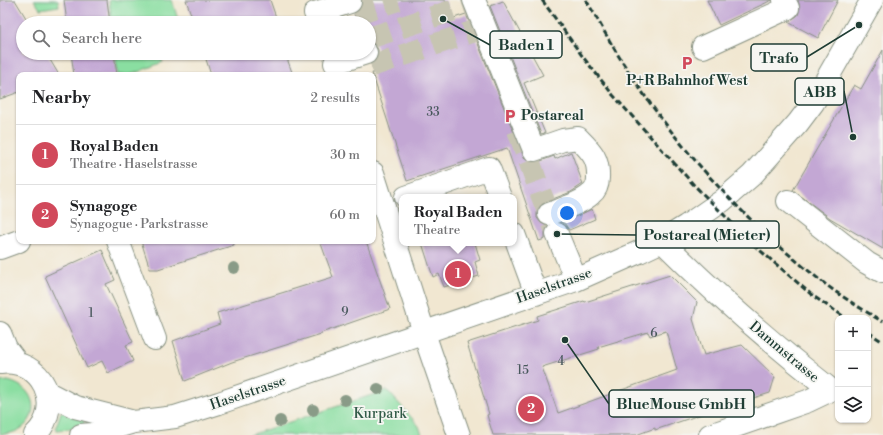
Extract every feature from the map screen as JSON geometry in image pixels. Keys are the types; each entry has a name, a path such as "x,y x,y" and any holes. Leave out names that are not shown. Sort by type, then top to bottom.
{"street":[{"path":"474,0 534,150 563,140 578,138 592,153 599,167 598,184 592,194 582,200 549,214"},
{"path":"703,47 788,8 784,0"},
{"name":"Haselstrasse","path":"81,435 93,434 134,422 175,417 193,412 576,280 662,241 702,216 722,201 767,160 813,103 872,0"},
{"path":"315,10 352,8"},
{"path":"337,67 365,60"},
{"path":"415,194 489,168 499,194"},
{"path":"376,177 393,202 399,227"},
{"path":"788,201 867,263 883,272"},
{"path":"557,234 576,280"},
{"name":"Dammstrasse","path":"662,241 734,310 795,362 831,390 808,401 710,435"},
{"path":"0,248 16,242"},
{"path":"517,242 536,294"},
{"path":"119,244 155,339"},
{"path":"403,246 424,332 459,435"},
{"path":"0,333 6,348 9,364 31,370 41,380 48,393 49,406 46,419 40,430 35,435"},
{"name":"Haselstrasse","path":"48,393 75,407 134,422"}],"green space":[{"path":"34,0 58,0 59,6 40,9"},
{"path":"109,0 172,0 177,16 111,16"},
{"path":"116,60 162,60 163,62 138,72 118,72"},
{"path":"8,381 20,386 28,393 32,402 32,411 29,420 23,427 13,432 0,434 0,382"},
{"name":"Kurpark","path":"387,390 419,426 422,435 250,435"},
{"path":"61,412 84,417 84,428 57,430 56,427"}],"building":[{"path":"0,0 15,0 25,16 16,16 16,60 50,60 57,72 16,72 16,93 0,99"},
{"path":"64,0 107,0 109,16 66,16"},
{"path":"186,0 270,0 276,16 192,16"},
{"path":"362,0 445,0 451,19 466,14 526,160 538,162 554,156 555,159 571,152 583,184 571,192 545,202 539,206 537,218 541,223 547,226 545,239 539,241 507,148 407,181 376,85 376,72 374,72 371,64 378,56 376,46 376,16 355,16 354,14 362,5"},
{"path":"707,0 772,0 719,25"},
{"path":"798,0 838,0 818,38 788,22 798,15 800,8"},
{"path":"503,1 543,75 524,83 545,133 541,134 490,6"},
{"path":"883,50 883,249 830,218 793,190 854,85 861,89"},
{"path":"72,60 115,60 117,72 74,72"},
{"path":"206,60 288,60 292,72 210,72"},
{"path":"592,209 595,219 569,230 565,224 561,223"},
{"path":"142,244 234,244 158,269 150,269"},
{"path":"321,244 367,244 390,309 321,334 232,362 185,381 173,341 220,324 217,313 333,277"},
{"path":"423,246 476,246 480,260 475,262 479,276 444,287 439,274 433,277"},
{"path":"102,250 115,280 106,284 133,342 126,345 133,361 108,373 102,361 87,368 45,276"},
{"path":"670,275 697,302 693,319 704,355 742,345 775,377 770,393 636,435 493,435 487,415 489,414 467,343 538,320 537,316 584,301 585,302","holes":["666,331 677,370 558,413 542,367 599,349 598,347 648,332 650,336"]}],"tunnel":[{"path":"354,14 398,0"},
{"path":"376,36 466,6"},
{"path":"371,66 475,31"},
{"path":"518,130 556,231"}],"railway":[{"path":"542,0 583,57 613,95 693,184 755,246 813,296 842,315"},
{"path":"586,0 618,55 639,87 684,148 709,176 735,204 791,256 835,291 883,322"},
{"path":"871,334 883,342"}],"place":[{"name":"Baden 1","path":"443,19"},
{"name":"Trafo","path":"859,25"},
{"name":"P+R Bahnhof West","path":"687,63"},
{"name":"Postareal","path":"510,116"},
{"name":"ABB","path":"853,137"},
{"name":"Postareal (Mieter)","path":"557,234"},
{"name":"Royal Baden","path":"458,274"},
{"name":"BlueMouse GmbH","path":"565,340"},
{"name":"Synagoge","path":"531,409"}]}
